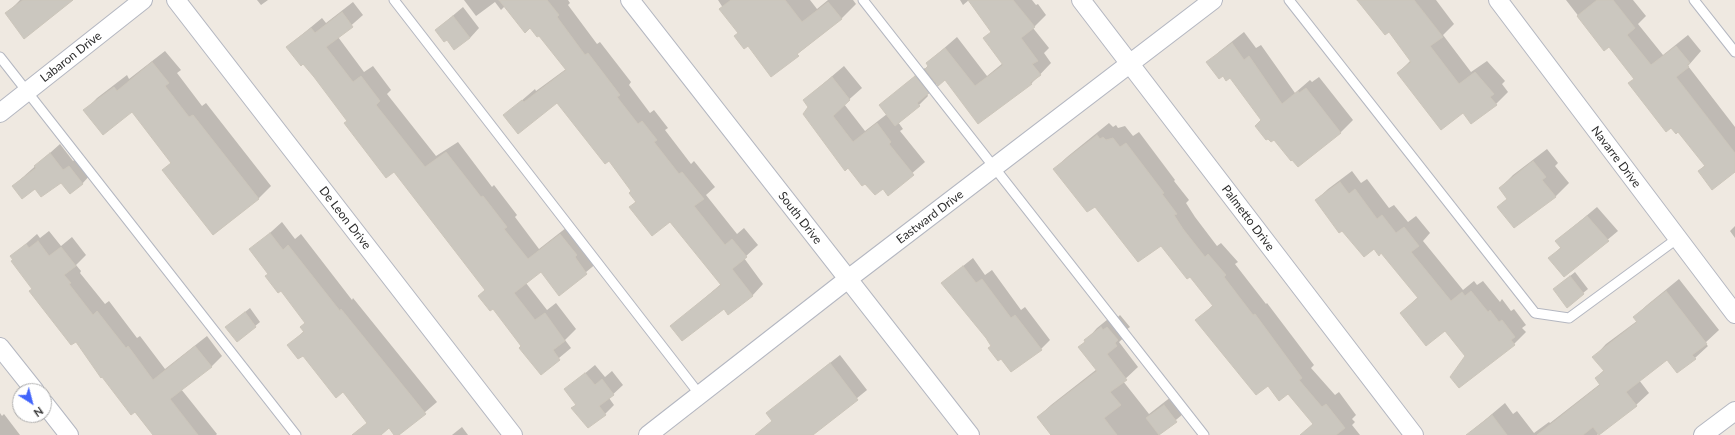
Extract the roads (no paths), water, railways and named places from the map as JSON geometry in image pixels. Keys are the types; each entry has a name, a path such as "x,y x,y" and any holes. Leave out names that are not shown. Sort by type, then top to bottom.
{"street":[{"name":"Labaron Drive","path":"0,113 143,0"},
{"name":"De Leon Drive","path":"176,0 513,435"},
{"name":"South Drive","path":"630,0 970,435"},
{"name":"Palmetto Drive","path":"1082,0 1414,435"},
{"name":"Eastward Drive","path":"648,435 848,279 1131,65 1213,0"},
{"name":"Navarre Drive","path":"1498,0 1735,314"},
{"path":"0,347 29,383"},
{"path":"1703,435 1735,411"},
{"path":"52,413 69,435"}],"lane":[{"path":"394,0 700,395"},
{"path":"863,0 1204,435"},
{"path":"1289,0 1534,312 1569,318 1678,238"},
{"path":"1694,0 1735,52"},
{"path":"0,57 296,435"}]}
